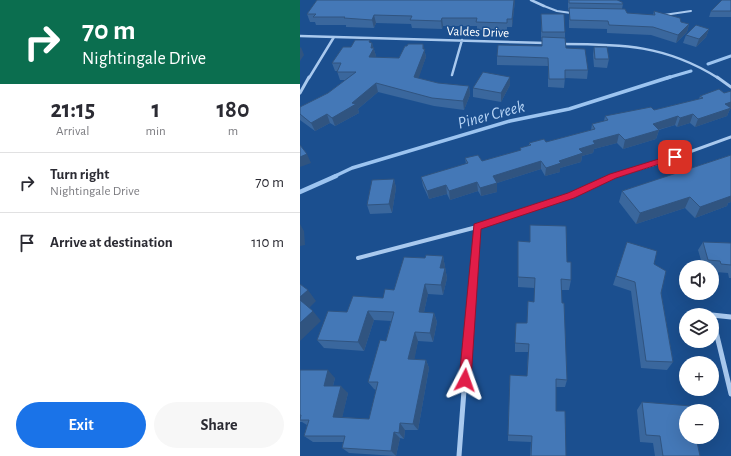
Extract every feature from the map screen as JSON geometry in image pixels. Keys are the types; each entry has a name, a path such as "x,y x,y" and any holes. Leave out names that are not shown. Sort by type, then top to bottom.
{"street":[{"path":"530,0 544,6"},
{"name":"Valdes Drive","path":"300,36 553,43"},
{"path":"300,93 334,37"},
{"path":"452,75 462,40"},
{"path":"561,44 622,45 656,50 690,62 731,87"},
{"path":"358,258 477,227 571,196 613,176 662,162 731,137"},
{"path":"459,456 477,227"},
{"path":"719,316 731,317"},
{"path":"719,344 731,394"}],"lane":[{"path":"544,6 563,13 574,14"},
{"path":"663,15 691,11"}],"building":[{"path":"317,0 514,0 512,19 507,19 507,23 476,22 477,18 442,18 441,21 410,20 412,16 374,15 372,20 344,18 345,17 313,17 316,14 307,14"},
{"path":"569,0 617,0 623,4 569,3"},
{"path":"722,0 731,0 731,11 711,11"},
{"path":"569,8 625,9 627,13 655,15 654,11 680,18 681,22 689,24 678,35 653,27 609,25 608,21 570,20"},
{"path":"541,14 564,14 565,32 542,32"},
{"path":"696,25 709,29 699,39 686,35"},
{"path":"542,37 565,38 566,48 585,49 588,70 565,70 565,79 549,79 548,58 497,56 498,45 542,46"},
{"path":"355,40 370,40 369,42 372,43 371,48 374,48 369,57 399,58 405,46 408,44 423,44 423,49 425,49 414,77 438,83 469,86 463,101 432,98 376,83 352,103 356,104 332,118 327,114 311,123 300,114 300,107 328,93 356,72 337,72 341,63 332,63 343,47 351,47"},
{"path":"594,47 607,47 609,59 595,59"},
{"path":"483,72 510,77 501,93 473,88"},
{"path":"719,89 724,93 731,91 731,102 725,104 731,108 698,119 693,114 680,118 678,116 653,124 659,130 625,140 619,134 593,141 595,144 579,149 583,153 559,161 561,163 546,168 541,161 493,176 497,183 480,188 477,182 449,191 446,185 427,191 421,177 468,163 465,158 478,155 482,161 521,150 520,148 531,145 529,143 544,139 546,142 595,129 592,124 608,120 605,116 651,107 654,110 703,98 700,96"},
{"path":"300,145 307,154 300,157"},
{"path":"731,155 731,196 700,207 690,197 640,213 622,191"},
{"path":"394,179 389,204 367,205 372,180"},
{"path":"530,225 566,226 567,262 571,262 571,280 561,279 562,303 564,303 567,380 556,379 556,411 565,411 566,456 531,456 532,436 508,435 510,375 527,376 529,344 515,343 516,323 527,323 528,301 534,302 535,278 518,277 518,241 530,242"},
{"path":"627,242 657,251 654,264 666,271 661,293 673,362 646,361 635,282 616,276"},
{"path":"703,242 731,243 731,265 721,264 719,260 708,260"},
{"path":"426,255 443,256 440,268 445,268 441,285 425,284 419,312 434,313 430,333 415,332 408,359 426,360 413,424 400,423 399,433 394,432 391,451 342,448 345,436 304,436 309,420 300,420 300,370 328,370 324,386 341,386 333,417 369,419 378,382 368,382 380,340 386,341 394,312 368,311 358,342 317,340 328,311 347,312 353,296 383,298 385,289 394,290 404,257 425,258"},
{"path":"300,284 308,290 300,297"},
{"path":"300,300 313,311 300,323"},
{"path":"642,402 679,405 679,444 697,444 700,456 663,456 660,436 646,435"}],"waterway":[{"name":"Piner Creek","path":"708,64 731,56"},
{"name":"Piner Creek","path":"667,78 691,71"},
{"name":"Piner Creek","path":"333,177 352,168 510,121 569,109 670,77"},
{"name":"Piner Creek","path":"300,192 336,176"}],"route":[{"path":"465,380 477,227 571,196 613,176 675,157"}]}
